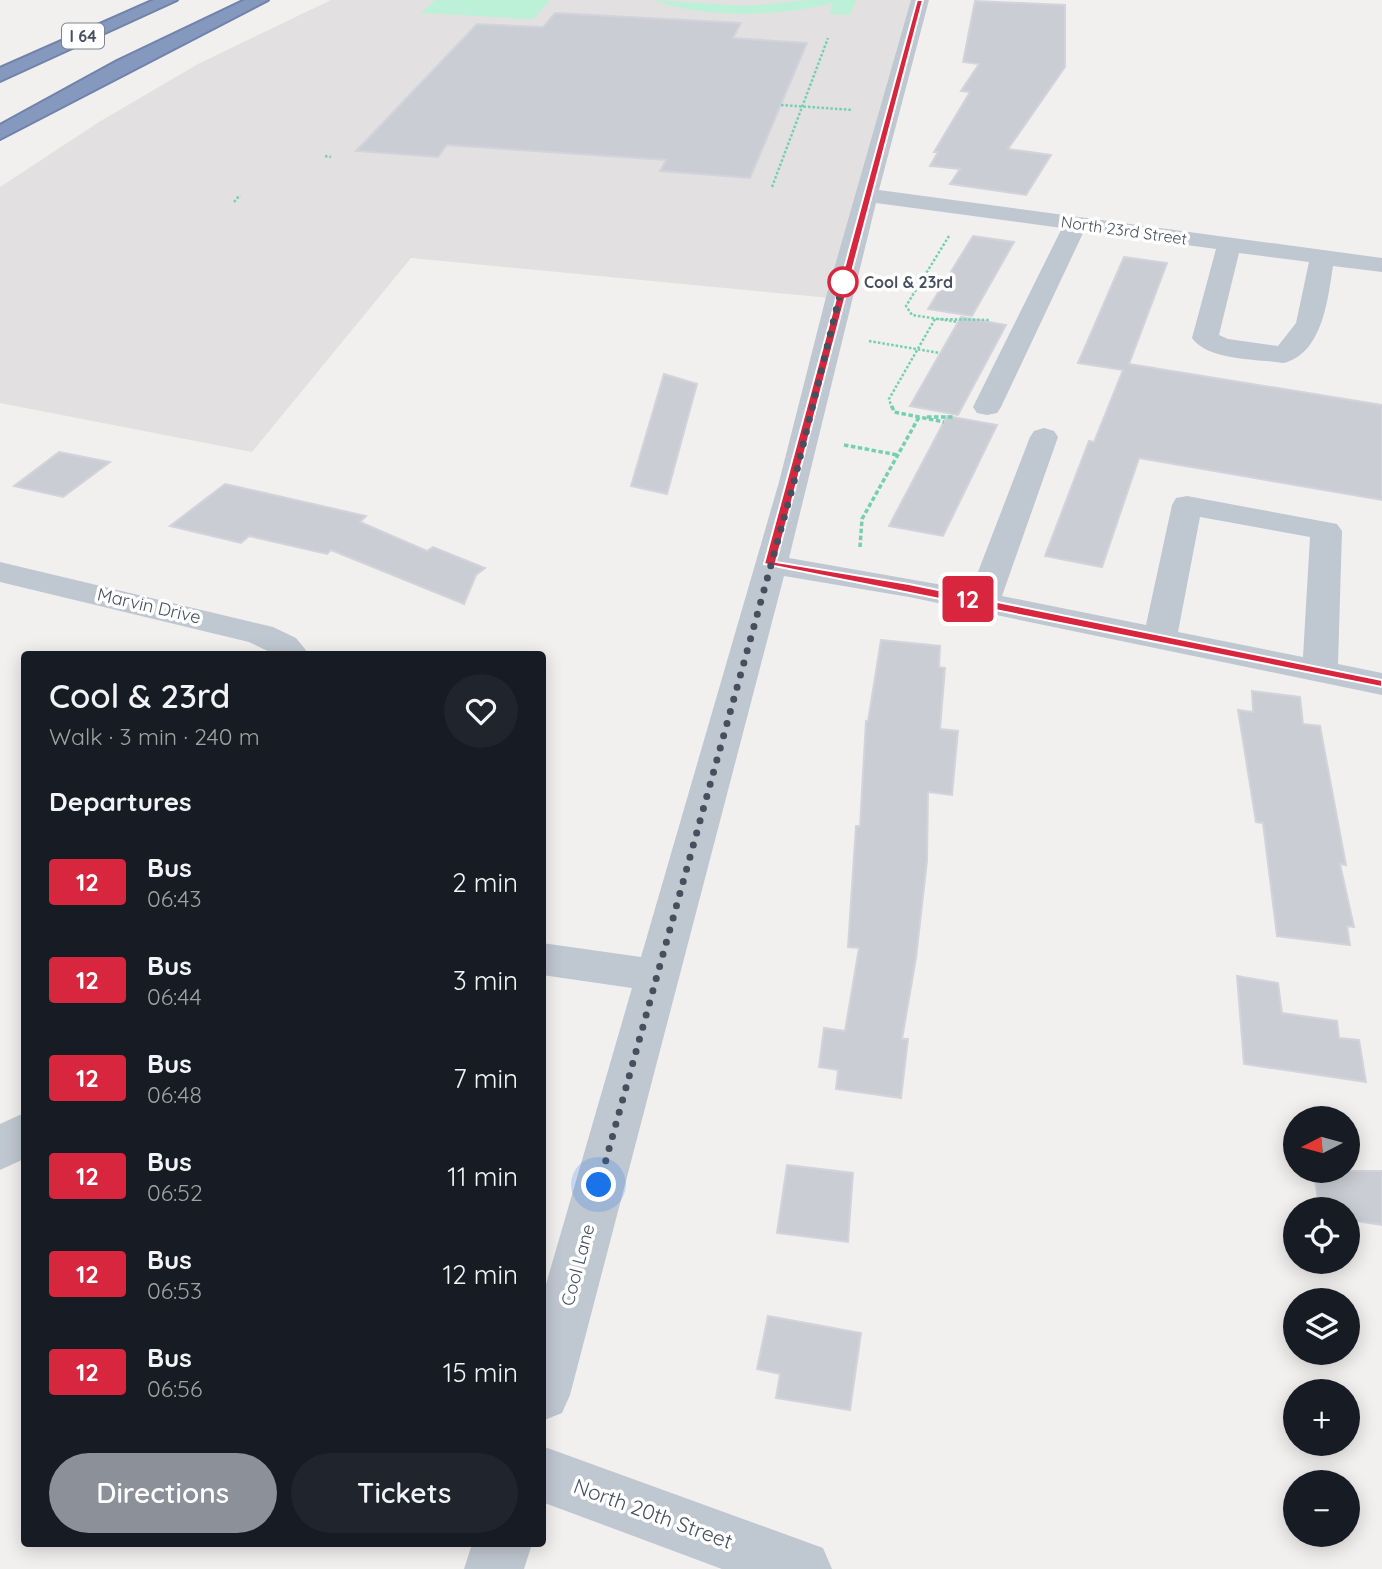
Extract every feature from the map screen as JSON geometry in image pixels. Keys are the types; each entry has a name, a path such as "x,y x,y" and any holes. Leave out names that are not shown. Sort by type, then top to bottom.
{"highway":[{"name":"I 64","path":"0,75 167,0"},
{"name":"I 64","path":"0,133 124,65 259,0"}],"street":[{"name":"Cool Lane","path":"546,1380 815,402 920,0"},
{"name":"North 23rd Street","path":"867,195 1382,265"},
{"path":"988,408 1076,223"},
{"path":"1229,244 1205,338 1259,353 1284,355 1294,347 1310,325 1322,257"},
{"path":"983,603 1044,437"},
{"path":"1160,638 1187,505 1326,531 1320,671"},
{"path":"769,564 983,603 1382,684"},
{"name":"Marvin Drive","path":"0,572 261,634 284,645 289,651"},
{"path":"546,959 656,975"},
{"path":"0,1150 21,1135"},
{"name":"North 20th Street","path":"546,1475 802,1569"},
{"path":"494,1569 501,1547"}],"path":[{"path":"772,187 828,38"},
{"path":"781,105 858,110"},
{"path":"325,156 331,157"},
{"path":"234,202 240,195"},
{"path":"954,229 906,306 912,314 958,322"},
{"path":"935,318 995,320"},
{"path":"935,318 889,399 894,412 944,422"},
{"path":"868,341 940,353"},
{"path":"918,417 961,419"},
{"path":"859,559 862,519 918,417"},
{"path":"844,445 898,455"}],"shaded area":[{"path":"331,0 920,0 840,299 411,258 252,452 0,403 0,187 99,122 198,64"}],"green space":[{"path":"435,0 550,0 533,19 421,13"},
{"path":"651,0 747,6 809,0 856,0 850,15 829,14 833,3 788,11 741,14 695,10"}],"building":[{"path":"975,1 1065,5 1065,67 1008,149 1051,155 1026,195 950,184 960,169 930,166 938,152 934,152 970,92 961,91 979,64 963,62"},
{"path":"555,13 741,23 733,38 807,43 750,178 660,171 666,160 447,145 438,157 356,151 477,24 543,27"},
{"path":"973,236 1014,242 972,316 928,309"},
{"path":"1124,257 1167,263 1129,364 1382,405 1382,500 1139,458 1102,567 1045,556 1089,441 1094,442 1123,370 1078,363"},
{"path":"961,317 1006,325 958,415 910,406"},
{"path":"664,374 697,384 667,494 631,486"},
{"path":"947,416 997,425 943,536 889,526"},
{"path":"59,452 110,462 63,497 14,486"},
{"path":"225,484 366,516 360,522 427,551 433,547 485,568 476,575 464,604 331,550 327,554 249,536 241,543 170,526"},
{"path":"881,640 940,646 939,667 945,668 940,729 958,731 952,795 928,792 927,861 916,958 902,1039 908,1039 901,1098 836,1089 838,1070 819,1067 824,1028 845,1031 859,948 848,947 856,826 860,826 866,721"},
{"path":"1252,691 1300,697 1303,724 1320,726 1346,865 1340,864 1354,927 1347,926 1350,945 1277,936 1263,823 1256,822 1238,710 1253,712"},
{"path":"1237,976 1278,983 1282,1013 1337,1021 1339,1038 1359,1040 1366,1082 1244,1064"},
{"path":"787,1165 853,1173 848,1242 777,1233"},
{"path":"1360,1171 1382,1171 1382,1225 1360,1222 1360,1197 1317,1197 1316,1183 1360,1183"},
{"path":"768,1316 861,1333 850,1410 776,1398 780,1374 757,1369"}],"bus line":[{"name":"12","path":"920,0 839,297 800,458 769,564 909,587 1382,684"}],"place":[{"name":"Cool & 23rd","path":"843,282"}],"route":[{"path":"599,1185 794,482 843,282"}]}
